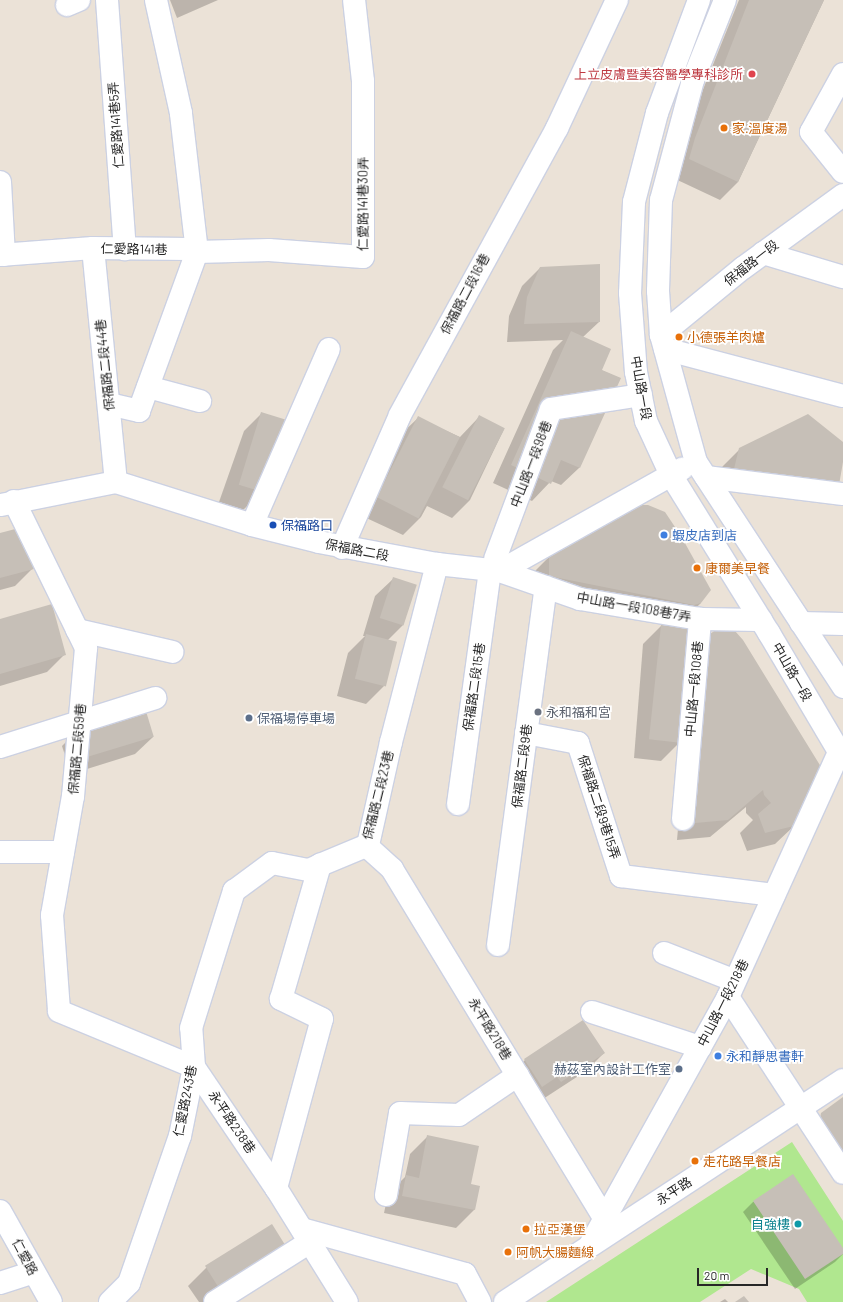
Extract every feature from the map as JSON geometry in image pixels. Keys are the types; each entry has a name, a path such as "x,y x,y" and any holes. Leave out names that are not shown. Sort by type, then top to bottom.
{"street":[{"name":"仁愛路141巷5弄","path":"108,0 125,249"},
{"path":"109,404 139,411 197,252 181,112 156,0"},
{"name":"仁愛路141巷30弄","path":"269,250 363,257 363,81 354,0"},
{"name":"保福路二段16巷","path":"342,548 400,415 557,128 617,0"},
{"name":"中山路一段","path":"699,0 657,113 634,202 630,293 636,372 646,421 670,475 761,620 841,755"},
{"path":"724,0 693,80 661,200 658,290 663,342 701,469 843,687"},
{"path":"843,74 811,132 843,172"},
{"path":"0,182 2,255"},
{"name":"保福路一段","path":"663,342 763,253 843,195"},
{"name":"仁愛路141巷","path":"2,255 94,248 189,249 197,252 269,250"},
{"name":"保福路二段44巷","path":"94,248 116,482"},
{"path":"763,253 843,277"},
{"path":"663,342 843,396"},
{"path":"252,525 329,349"},
{"path":"148,387 200,401"},
{"name":"中山路一段98巷","path":"495,567 551,409 641,395"},
{"path":"495,567 670,475 701,469 843,494"},
{"name":"保福路二段","path":"7,503 116,482 252,525 316,550 342,548 437,564 495,567"},
{"name":"保福路二段59巷","path":"7,503 86,648 73,796 52,915 59,1011 194,1067"},
{"name":"保福路二段23巷","path":"320,865 368,845 391,742 437,564"},
{"name":"中山路一段108巷7弄","path":"495,567 580,599 700,619"},
{"name":"保福路二段15巷","path":"458,804 495,567"},
{"name":"保福路二段9巷","path":"498,945 546,587"},
{"path":"700,619 761,620"},
{"name":"中山路一段108巷","path":"683,818 700,619"},
{"path":"801,623 843,624"},
{"path":"77,630 174,652"},
{"path":"0,747 155,698"},
{"name":"保福路二段9巷15弄","path":"526,733 578,743 621,876 774,895"},
{"name":"中山路一段218巷","path":"590,1245 732,989 774,895 841,755"},
{"name":"永平路218巷","path":"368,845 370,849 392,869 605,1219"},
{"path":"0,852 63,852"},
{"name":"仁愛路243巷","path":"110,1302 129,1283 180,1136 194,1067 191,1028 234,891 272,863 309,870 320,865"},
{"path":"276,1188 322,1019 281,999 320,865"},
{"path":"664,953 732,989 801,1107 843,1173"},
{"path":"592,1012 700,1047"},
{"name":"永平路238巷","path":"194,1067 276,1188 347,1302"},
{"path":"386,1195 400,1113 459,1115 518,1075"},
{"name":"永平路","path":"505,1302 843,1080"},
{"name":"仁愛路","path":"0,1211 51,1302"},
{"path":"216,1302 306,1236 465,1274 480,1302"},
{"path":"0,1283 33,1272"}],"green space":[{"path":"792,1142 843,1221 843,1302 807,1302 799,1289 751,1269 700,1302 546,1302"}],"building":[{"path":"749,0 824,0 738,182 689,159 695,138"},
{"path":"600,264 600,322 524,324 527,297 540,267"},
{"path":"571,331 611,349 602,370 621,378 580,468 561,460 551,484 511,465"},
{"path":"261,412 287,420 265,493 239,485"},
{"path":"808,414 843,442 843,462 839,485 734,469 739,448"},
{"path":"479,415 505,428 468,500 442,487"},
{"path":"418,416 460,437 419,518 377,497"},
{"path":"633,505 648,505 665,512 681,536 711,590 701,603 694,605 549,576 549,556"},
{"path":"23,527 34,569 0,578 0,533"},
{"path":"393,577 417,585 403,626 380,618"},
{"path":"52,604 66,655 0,674 0,619"},
{"path":"727,622 743,640 826,775 794,826 765,833 758,814 771,803 764,795 763,790 728,820 695,823 710,634"},
{"path":"661,625 690,628 678,742 649,739"},
{"path":"366,634 397,642 386,686 355,679"},
{"path":"145,708 154,737 88,757 79,728"},
{"path":"583,1020 605,1053 561,1082 557,1077 542,1087 524,1059"},
{"path":"843,1097 843,1160 819,1124 821,1113"},
{"path":"427,1135 479,1146 471,1184 480,1186 475,1210 402,1196 406,1175 419,1178"},
{"name":"自強樓","path":"793,1174 843,1248 843,1254 805,1279 753,1201"},
{"path":"272,1224 287,1248 220,1290 205,1266"},
{"path":"744,1296 749,1302 735,1302"}],"place":[{"name":"上立皮膚暨美容醫學專科診所","path":"752,74"},
{"name":"家.溫度湯","path":"724,128"},
{"name":"小德張羊肉爐","path":"679,337"},
{"name":"保福路口","path":"273,525"},
{"name":"蝦皮店到店","path":"664,535"},
{"name":"康爾美早餐","path":"697,568"},
{"name":"永和福和宮","path":"538,712"},
{"name":"保福場停車場","path":"249,718"},
{"name":"永和靜思書軒","path":"718,1056"},
{"name":"赫茲室內設計工作室","path":"679,1069"},
{"name":"走花路早餐店","path":"695,1161"},
{"name":"自強樓","path":"798,1224"},
{"name":"拉亞漢堡","path":"526,1229"},
{"name":"阿帆大腸麵線","path":"508,1252"}]}
